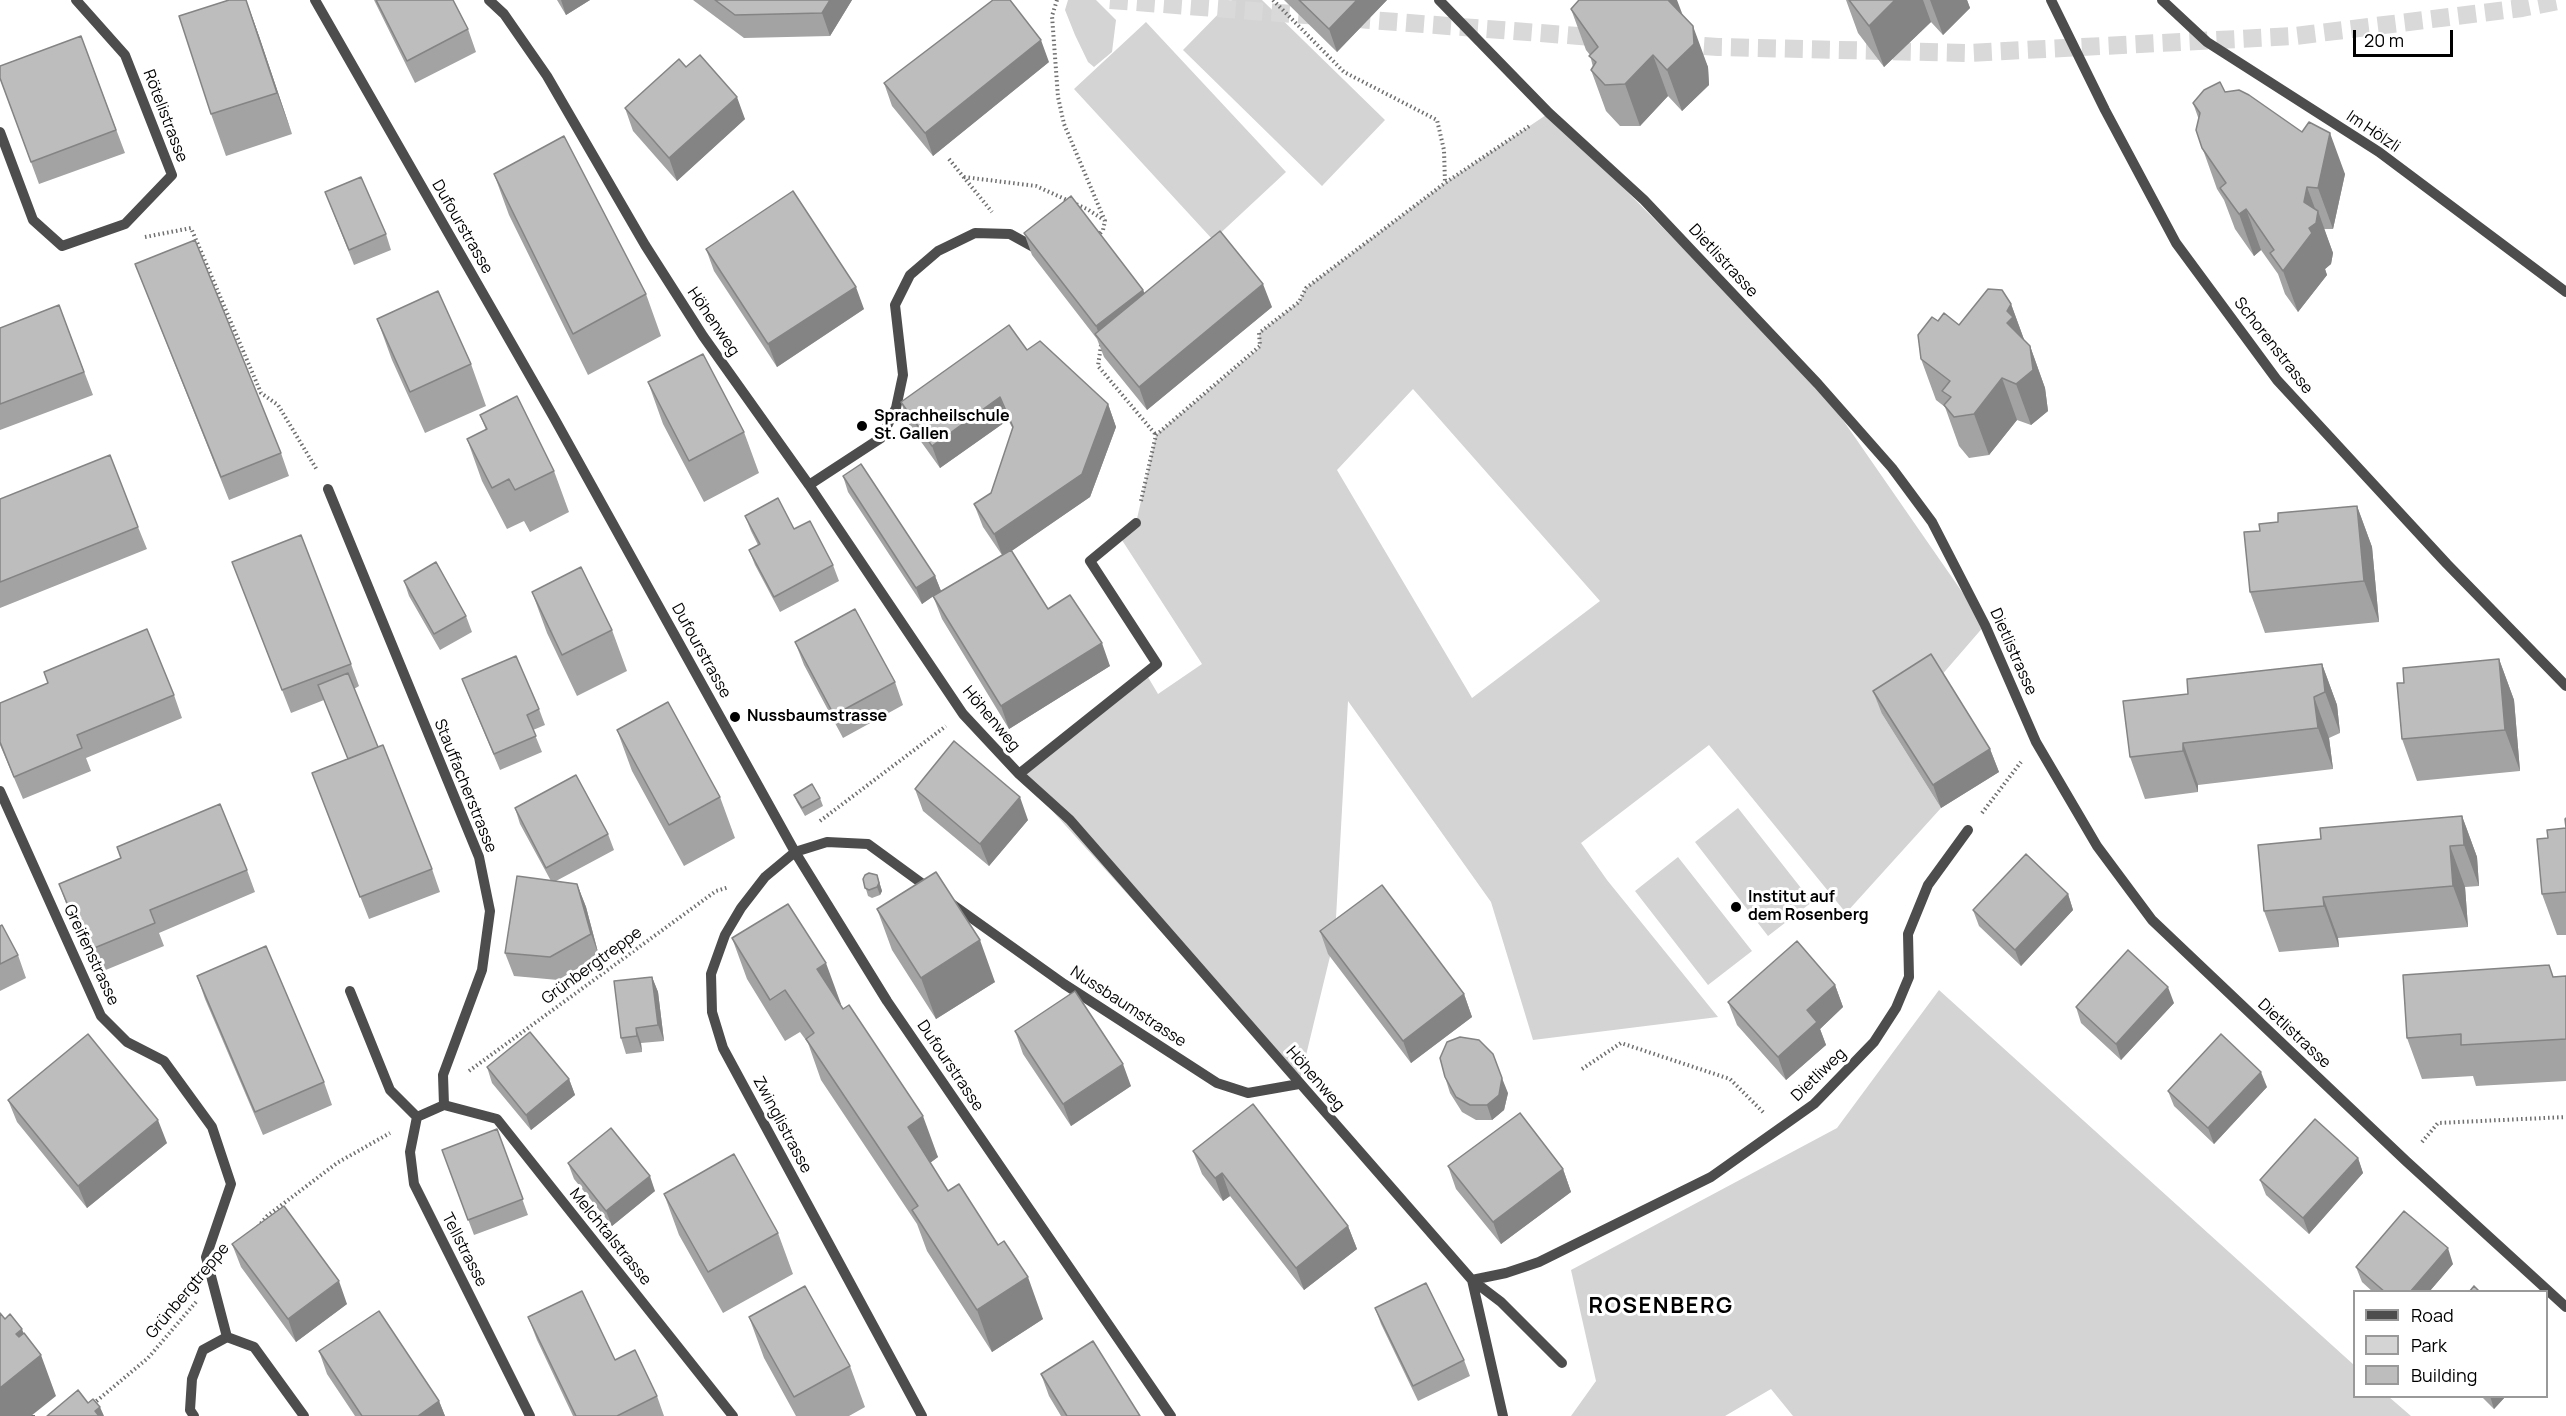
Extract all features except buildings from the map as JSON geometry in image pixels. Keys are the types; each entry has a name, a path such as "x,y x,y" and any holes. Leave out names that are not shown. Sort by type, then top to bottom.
{"street":[{"name":"Rötelistrasse","path":"0,132 33,220 62,246 125,224 172,175 125,55 76,0"},
{"name":"Dufourstrasse","path":"315,0 558,426 795,852 886,1000 1172,1416"},
{"name":"Höhenweg","path":"489,0 504,14 547,76 658,265 704,336 809,485 963,714 1018,774 1070,820 1472,1280 1503,1416"},
{"name":"Dietlistrasse","path":"1439,0 1549,112 1644,200 1818,384 1892,468 1932,522 1985,625 2036,742 2097,846 2151,920 2406,1161 2547,1290"},
{"name":"Schorenstrasse","path":"2051,0 2105,110 2176,243 2277,380 2447,564 2566,686"},
{"name":"Im Hölzli","path":"2162,0 2207,42 2379,152 2566,292"},
{"path":"809,485 881,438 896,408 903,375 896,305 910,275 939,251 975,233 1010,234 1039,250"},
{"name":"Stauffacherstrasse","path":"328,489 479,857 490,911 482,970 443,1076 444,1105"},
{"path":"1018,774 1156,664 1090,561 1136,524"},
{"name":"Greifenstrasse","path":"0,792 101,1016 127,1042 164,1061 212,1127 231,1184 206,1257 226,1337"},
{"name":"Dietliweg","path":"1472,1280 1506,1273 1539,1262 1711,1177 1814,1104 1874,1042 1896,1008 1909,977 1908,934 1928,885 1968,830"},
{"name":"Nussbaumstrasse","path":"795,852 827,842 868,844 1064,984 1217,1083 1248,1093 1299,1084"},
{"name":"Zwinglistrasse","path":"795,852 765,877 741,908 725,935 711,974 712,1012 723,1048 922,1416"},
{"path":"350,991 390,1090 417,1118 444,1105"},
{"name":"Melchtalstrasse","path":"444,1105 497,1119 733,1416"},
{"name":"Tellstrasse","path":"417,1118 410,1152 414,1184 530,1416"},
{"path":"1472,1280 1501,1302 1562,1363"},
{"name":"Dietlistrasse","path":"2548,1291 2566,1307"},
{"path":"194,1416 190,1410 192,1379 203,1350 226,1337 254,1347 304,1416"}],"path":[{"path":"1057,0 1052,16 1058,97 1065,124 1105,221 1103,230 1095,240"},
{"path":"1273,0 1344,72 1437,120 1444,150 1445,183"},
{"path":"1136,524 1156,435 1260,346 1259,333 1299,302 1306,288 1445,183 1549,112"},
{"path":"949,159 1010,234"},
{"path":"964,177 1036,186 1087,208 1105,221"},
{"path":"125,224 138,238 191,228 261,393 278,405 328,489"},
{"path":"1101,344 1098,366 1156,435"},
{"path":"795,852 825,815 963,714"},
{"path":"1968,830 2036,742"},
{"name":"Grünbergtreppe","path":"466,1074 716,891 735,885"},
{"path":"1582,1069 1621,1043 1730,1079 1779,1129"},
{"path":"2422,1142 2438,1123 2566,1117"},
{"path":"253,1233 267,1216 337,1163 396,1129"},
{"name":"Grünbergtreppe","path":"85,1410 148,1358 212,1284"}],"green space":[{"path":"1068,0 1096,0 1116,20 1112,52 1094,67 1088,62 1065,10"},
{"path":"1232,0 1262,0 1385,120 1322,186 1183,50"},
{"path":"1146,22 1286,172 1213,240 1074,89"},
{"path":"1549,113 1818,384 1985,625 1940,677 1882,714 1941,808 1846,913 1709,745 1581,843 1607,880 1718,1017 1533,1040 1491,902 1348,701 1335,936 1299,1084 1019,774 1145,672 1158,694 1202,664 1120,537 1136,523 1156,435 1260,347 1259,333 1299,302 1306,288 1445,183","holes":["1413,389 1600,601 1472,698 1337,470"]},
{"path":"1738,808 1812,902 1768,936 1695,842"},
{"path":"1678,857 1752,951 1708,985 1635,891"},
{"path":"1939,990 2353,1364 2353,1398 2390,1398 2411,1416 1793,1416 1771,1389 1725,1416 1571,1416 1596,1381 1571,1270 1837,1128"}],"tunnel":[{"path":"1110,0 1605,38"},
{"path":"1677,44 1967,53 2295,36 2522,8 2563,0"}],"place":[{"name":"Sprachheilschule St. Gallen","path":"862,426"},
{"name":"Nussbaumstrasse","path":"735,717"},
{"name":"Institut auf dem Rosenberg","path":"1736,907"}],"district":[{"name":"ROSENBERG","path":"1661,1307"}]}
